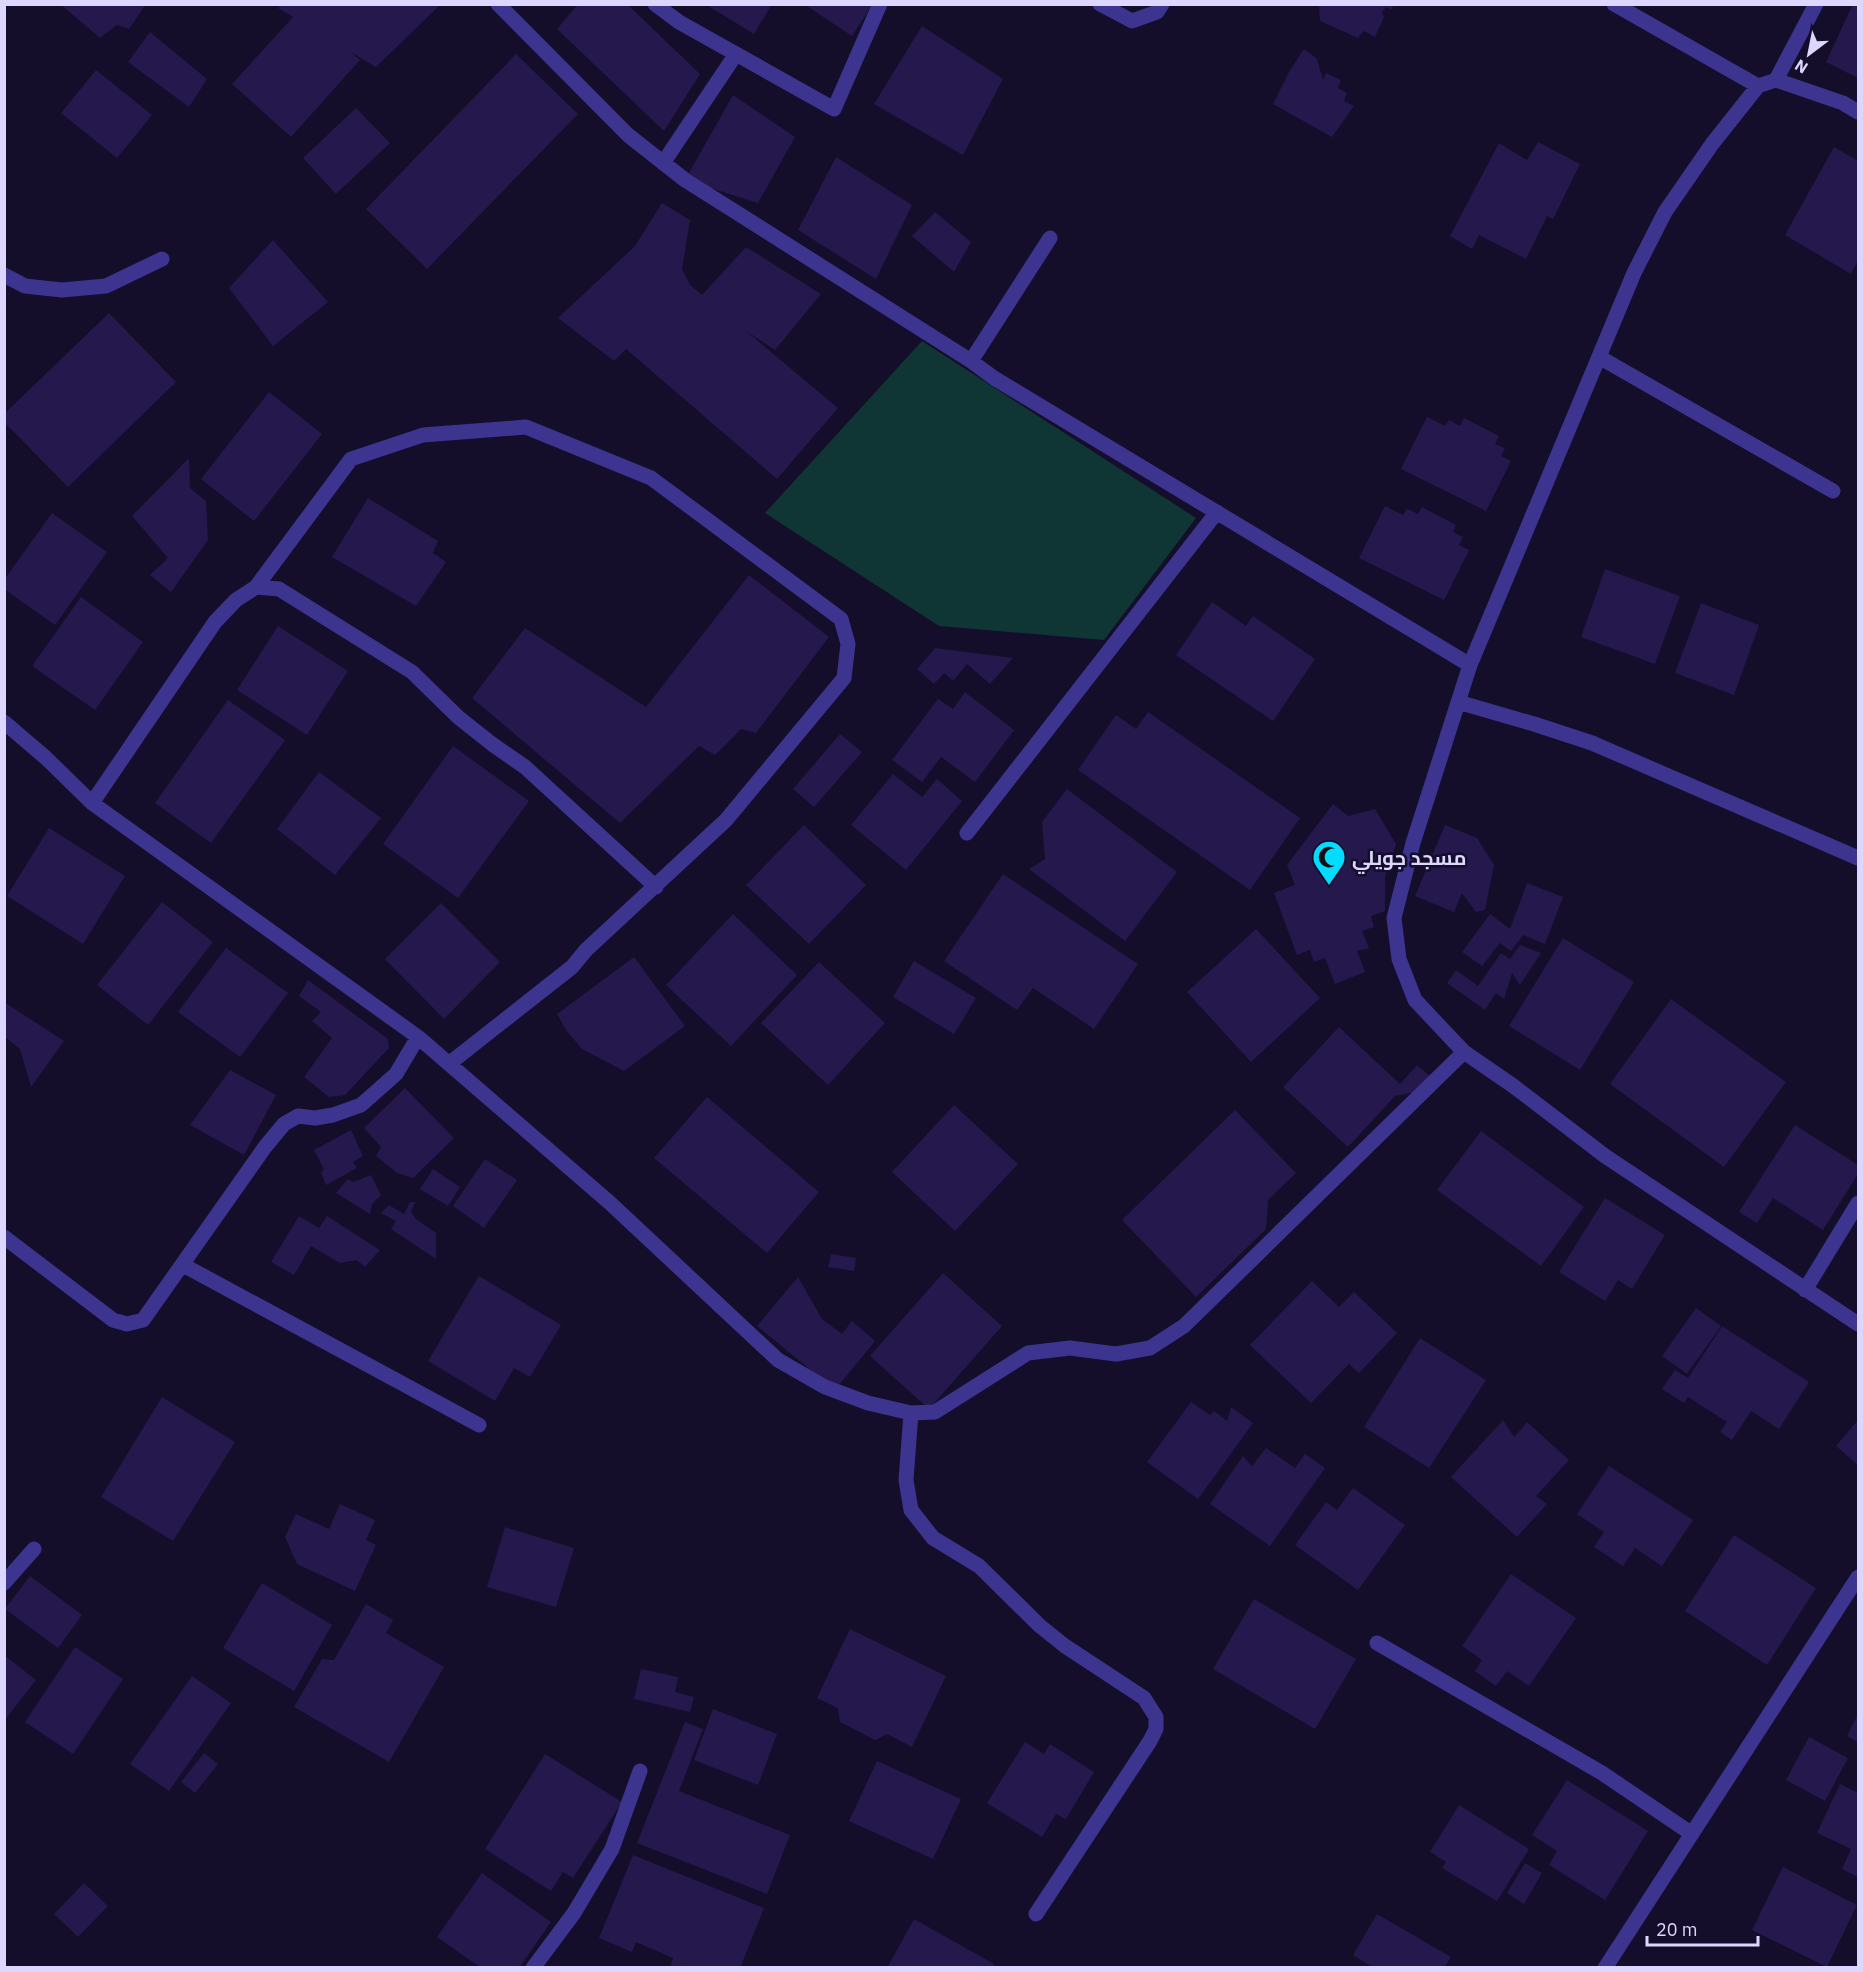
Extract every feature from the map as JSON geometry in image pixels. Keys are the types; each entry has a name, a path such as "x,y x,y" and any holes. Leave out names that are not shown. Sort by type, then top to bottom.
{"street":[{"path":"498,4 627,135 686,180 971,361 994,378 1470,665"},
{"path":"655,4 679,22 834,109 880,4"},
{"path":"1100,4 1132,21 1157,12 1162,4"},
{"path":"1614,4 1758,86"},
{"path":"1776,80 1816,4"},
{"path":"663,163 736,54"},
{"path":"1858,112 1843,103 1776,80 1758,86 1712,144 1665,212 1634,273 1470,665 1413,843 1394,918 1399,959 1415,1000 1464,1052 1512,1085 1605,1156 1858,1324"},
{"path":"971,361 1050,238"},
{"path":"4,275 26,286 62,290 106,286 162,259"},
{"path":"1599,357 1833,491"},
{"path":"92,803 215,622 236,600 256,587 351,459 423,435 526,427 651,478 841,619 848,645 844,678 726,820 586,950 572,968 450,1063"},
{"path":"967,833 1217,512"},
{"path":"256,587 279,589 412,672 458,717 525,767 656,887"},
{"path":"1458,702 1534,723 1592,743 1858,858"},
{"path":"4,722 46,758 92,803 450,1063 610,1203 778,1360 825,1387 868,1403 911,1413 935,1412 1028,1353 1070,1348 1116,1354 1150,1348 1176,1332 1464,1052"},
{"path":"4,1237 113,1320 127,1324 143,1320 265,1147 284,1124 298,1116 315,1118 333,1115 361,1105 396,1074 418,1038"},
{"path":"1805,1290 1858,1203"},
{"path":"183,1265 479,1425"},
{"path":"911,1413 906,1480 911,1510 933,1538 979,1566 1040,1626 1065,1646 1144,1698 1156,1718 1156,1729 1150,1741 1036,1914"},
{"path":"4,1583 34,1550"},
{"path":"1605,1968 1858,1578"},
{"path":"1377,1643 1602,1773 1692,1834"},
{"path":"532,1968 574,1913 612,1849 640,1771"}],"green space":[{"path":"922,341 1196,518 1104,640 939,626 765,513"}],"building":[{"path":"60,4 146,4 129,29 117,25 100,38"},
{"path":"578,4 627,4 700,74 664,131 557,29"},
{"path":"705,4 772,4 754,34"},
{"path":"804,4 873,4 852,36"},
{"path":"1319,4 1394,4 1391,10 1386,7 1382,12 1384,17 1375,37 1364,31 1358,38 1320,21"},
{"path":"1853,4 1858,4 1858,78 1826,62"},
{"path":"282,5 440,5 376,67 351,52 360,60 291,137 232,84 293,17 278,8"},
{"path":"922,26 1003,79 963,155 874,104"},
{"path":"150,32 207,79 189,107 128,62"},
{"path":"1304,49 1317,59 1323,80 1326,73 1341,80 1338,88 1347,93 1344,101 1354,106 1332,137 1273,104"},
{"path":"516,54 578,114 427,269 366,209"},
{"path":"96,70 152,115 117,158 61,113"},
{"path":"733,95 795,137 758,203 685,180"},
{"path":"356,108 390,143 336,194 303,158"},
{"path":"1538,142 1580,164 1553,219 1547,216 1526,259 1479,235 1472,249 1450,236 1499,143 1527,160"},
{"path":"1834,147 1858,161 1858,260 1851,274 1785,235"},
{"path":"836,157 912,205 876,279 798,230"},
{"path":"662,203 690,220 682,269 690,285 702,295 746,247 821,294 775,350 746,331 838,408 777,479 626,349 614,361 558,318 635,246"},
{"path":"935,212 971,242 954,272 912,236"},
{"path":"273,240 328,302 273,346 229,288"},
{"path":"109,313 176,382 68,487 4,422 4,414"},
{"path":"269,392 322,434 254,521 201,479"},
{"path":"1427,417 1445,426 1449,420 1460,426 1464,418 1499,436 1495,444 1505,448 1501,456 1511,461 1486,511 1401,469"},
{"path":"189,458 190,488 206,501 208,540 171,592 150,575 168,558 132,516"},
{"path":"368,498 438,541 433,553 446,562 416,606 332,557"},
{"path":"1385,506 1403,515 1407,509 1418,514 1422,507 1456,525 1453,532 1463,537 1459,545 1469,550 1444,600 1359,558"},
{"path":"52,513 107,552 55,625 4,589 4,580"},
{"path":"1605,569 1680,596 1655,664 1581,637"},
{"path":"749,575 829,637 756,733 741,729 715,755 699,746 620,823 472,698 525,628 646,707"},
{"path":"81,597 143,642 95,710 32,666"},
{"path":"1212,602 1246,626 1253,616 1315,659 1273,721 1176,655"},
{"path":"1701,603 1759,625 1734,695 1675,673"},
{"path":"278,626 348,671 307,735 237,690"},
{"path":"935,648 1013,658 990,684 967,664 953,681 944,673 934,684 917,669"},
{"path":"965,692 1014,730 975,782 941,757 922,782 892,760 938,699 953,709"},
{"path":"228,700 285,740 211,843 155,803"},
{"path":"1148,712 1300,818 1250,890 1078,770 1116,715 1136,729"},
{"path":"840,734 862,752 814,807 793,789"},
{"path":"453,746 529,801 458,898 383,844"},
{"path":"319,772 381,818 335,875 277,829"},
{"path":"893,774 922,797 937,779 962,801 906,870 851,825"},
{"path":"1067,789 1177,872 1125,941 1029,869 1045,859 1042,822"},
{"path":"1333,804 1348,816 1375,809 1396,844 1385,877 1385,911 1371,916 1374,927 1362,931 1369,948 1357,951 1365,972 1335,984 1325,958 1314,962 1310,950 1297,955 1274,893 1295,885 1287,865"},
{"path":"804,825 866,885 809,944 746,885"},
{"path":"1445,825 1477,838 1494,865 1485,910 1476,912 1462,893 1454,912 1415,896"},
{"path":"49,828 125,876 83,944 7,896"},
{"path":"1003,874 1138,964 1094,1029 1033,988 1017,1010 944,961"},
{"path":"1527,883 1563,897 1545,944 1523,935 1511,951 1500,943 1482,966 1462,952 1490,914 1510,929"},
{"path":"162,902 213,942 148,1025 97,985"},
{"path":"441,903 500,962 444,1019 385,959"},
{"path":"733,914 797,975 731,1046 666,985"},
{"path":"1256,929 1320,998 1251,1062 1187,992"},
{"path":"1563,938 1634,982 1580,1070 1509,1026"},
{"path":"1520,945 1541,953 1520,985 1512,973 1504,999 1496,993 1485,1010 1447,983 1456,970 1478,986 1501,953 1510,959"},
{"path":"226,948 288,993 240,1057 178,1012"},
{"path":"634,957 685,1026 624,1071 582,1049 566,1030 557,1014"},
{"path":"914,961 976,998 954,1034 893,997"},
{"path":"819,962 885,1023 828,1085 761,1023"},
{"path":"308,980 388,1039 389,1048 345,1095 329,1097 304,1077 332,1038 312,1021 321,1012 299,996"},
{"path":"1671,999 1786,1082 1724,1167 1610,1084"},
{"path":"4,1002 64,1041 31,1087 20,1049 4,1036"},
{"path":"1339,1027 1400,1084 1417,1065 1430,1076 1415,1092 1395,1096 1348,1147 1283,1087"},
{"path":"230,1070 276,1095 244,1155 190,1125"},
{"path":"405,1088 454,1138 413,1178 397,1173 376,1156 381,1147 364,1128"},
{"path":"707,1097 819,1192 767,1253 654,1158"},
{"path":"954,1105 1018,1164 955,1231 892,1172"},
{"path":"1235,1110 1296,1173 1268,1200 1266,1229 1196,1297 1122,1220"},
{"path":"1795,1125 1858,1165 1858,1174 1823,1230 1773,1198 1757,1223 1739,1212"},
{"path":"351,1130 363,1156 353,1162 357,1168 326,1185 321,1173 324,1169 314,1150"},
{"path":"1481,1131 1584,1207 1541,1266 1437,1190"},
{"path":"485,1159 517,1180 484,1228 453,1206"},
{"path":"433,1169 460,1187 448,1206 420,1189"},
{"path":"371,1175 381,1195 372,1204 370,1214 336,1193 348,1179 353,1182"},
{"path":"1605,1198 1665,1235 1632,1289 1618,1280 1605,1301 1559,1272"},
{"path":"410,1202 415,1202 411,1212 416,1219 436,1233 436,1259 391,1229 396,1221 381,1213 389,1205 404,1214"},
{"path":"299,1216 319,1228 327,1216 380,1250 365,1267 357,1260 340,1263 311,1246 294,1275 271,1262"},
{"path":"831,1254 856,1258 854,1271 828,1267"},
{"path":"943,1273 1002,1326 929,1409 870,1356"},
{"path":"479,1276 561,1325 530,1377 514,1368 495,1401 428,1361"},
{"path":"798,1277 822,1319 842,1334 852,1321 875,1341 835,1390 757,1326"},
{"path":"1312,1281 1339,1307 1354,1292 1397,1333 1359,1373 1349,1364 1311,1403 1250,1345"},
{"path":"1696,1308 1721,1326 1687,1374 1662,1356"},
{"path":"1722,1326 1809,1382 1779,1429 1751,1411 1732,1440 1720,1432 1727,1422 1688,1397 1684,1403 1662,1389 1675,1370 1688,1378"},
{"path":"1420,1338 1486,1380 1429,1468 1364,1427"},
{"path":"162,1397 235,1442 173,1541 101,1497"},
{"path":"1191,1402 1210,1415 1214,1411 1227,1421 1231,1407 1253,1423 1198,1499 1147,1462"},
{"path":"1503,1420 1514,1437 1527,1422 1569,1460 1536,1496 1547,1504 1517,1537 1451,1477"},
{"path":"1858,1420 1858,1465 1836,1446"},
{"path":"1266,1448 1295,1468 1305,1454 1325,1468 1270,1546 1210,1504 1243,1456 1252,1466"},
{"path":"1609,1466 1693,1520 1662,1566 1635,1548 1623,1566 1594,1547 1604,1532 1577,1514"},
{"path":"1353,1488 1405,1525 1358,1590 1295,1545 1326,1502 1337,1510"},
{"path":"340,1504 375,1520 366,1540 376,1545 355,1591 297,1564 285,1537 296,1514 329,1529"},
{"path":"505,1527 574,1548 556,1607 487,1587"},
{"path":"1734,1535 1816,1588 1767,1665 1685,1611"},
{"path":"1511,1574 1576,1618 1529,1686 1507,1671 1496,1686 1475,1671 1482,1660 1462,1646"},
{"path":"30,1576 82,1615 58,1648 5,1609"},
{"path":"262,1583 332,1625 294,1691 223,1648"},
{"path":"1254,1599 1356,1659 1315,1729 1213,1669"},
{"path":"366,1604 393,1620 386,1633 444,1667 389,1762 294,1707 322,1659 334,1660"},
{"path":"850,1629 946,1676 912,1747 887,1734 875,1740 840,1722 838,1708 817,1698"},
{"path":"75,1647 123,1679 73,1754 25,1722"},
{"path":"4,1655 36,1680 4,1721"},
{"path":"641,1669 678,1677 675,1692 694,1697 690,1712 634,1699"},
{"path":"192,1676 231,1703 169,1791 130,1764"},
{"path":"713,1709 777,1734 758,1785 694,1760"},
{"path":"1858,1714 1858,1742 1847,1736"},
{"path":"685,1722 703,1729 679,1791 790,1835 767,1894 637,1843"},
{"path":"1809,1737 1848,1758 1825,1801 1786,1780"},
{"path":"1025,1742 1044,1754 1050,1744 1094,1772 1066,1819 1056,1814 1042,1837 987,1803"},
{"path":"204,1753 218,1764 195,1793 181,1782"},
{"path":"545,1754 622,1802 573,1878 563,1872 551,1891 485,1849"},
{"path":"877,1761 961,1799 933,1859 849,1821"},
{"path":"1567,1780 1648,1831 1605,1900 1549,1865 1557,1851 1532,1835"},
{"path":"1840,1784 1858,1793 1858,1877 1842,1869 1851,1849 1817,1833"},
{"path":"1459,1805 1529,1849 1497,1901 1442,1868 1446,1862 1430,1852"},
{"path":"633,1855 764,1908 740,1968 670,1968 673,1958 636,1942 632,1952 599,1938"},
{"path":"1525,1863 1542,1873 1524,1904 1507,1893"},
{"path":"1783,1867 1857,1905 1827,1967 1752,1930"},
{"path":"482,1873 551,1922 519,1968 481,1968 437,1937"},
{"path":"84,1883 108,1906 78,1937 54,1914"},
{"path":"1377,1914 1451,1957 1444,1968 1374,1968 1353,1955"},
{"path":"914,1919 994,1964 992,1968 887,1968"}],"place":[{"name":"مسجد جويلي","path":"1329,886"}]}
